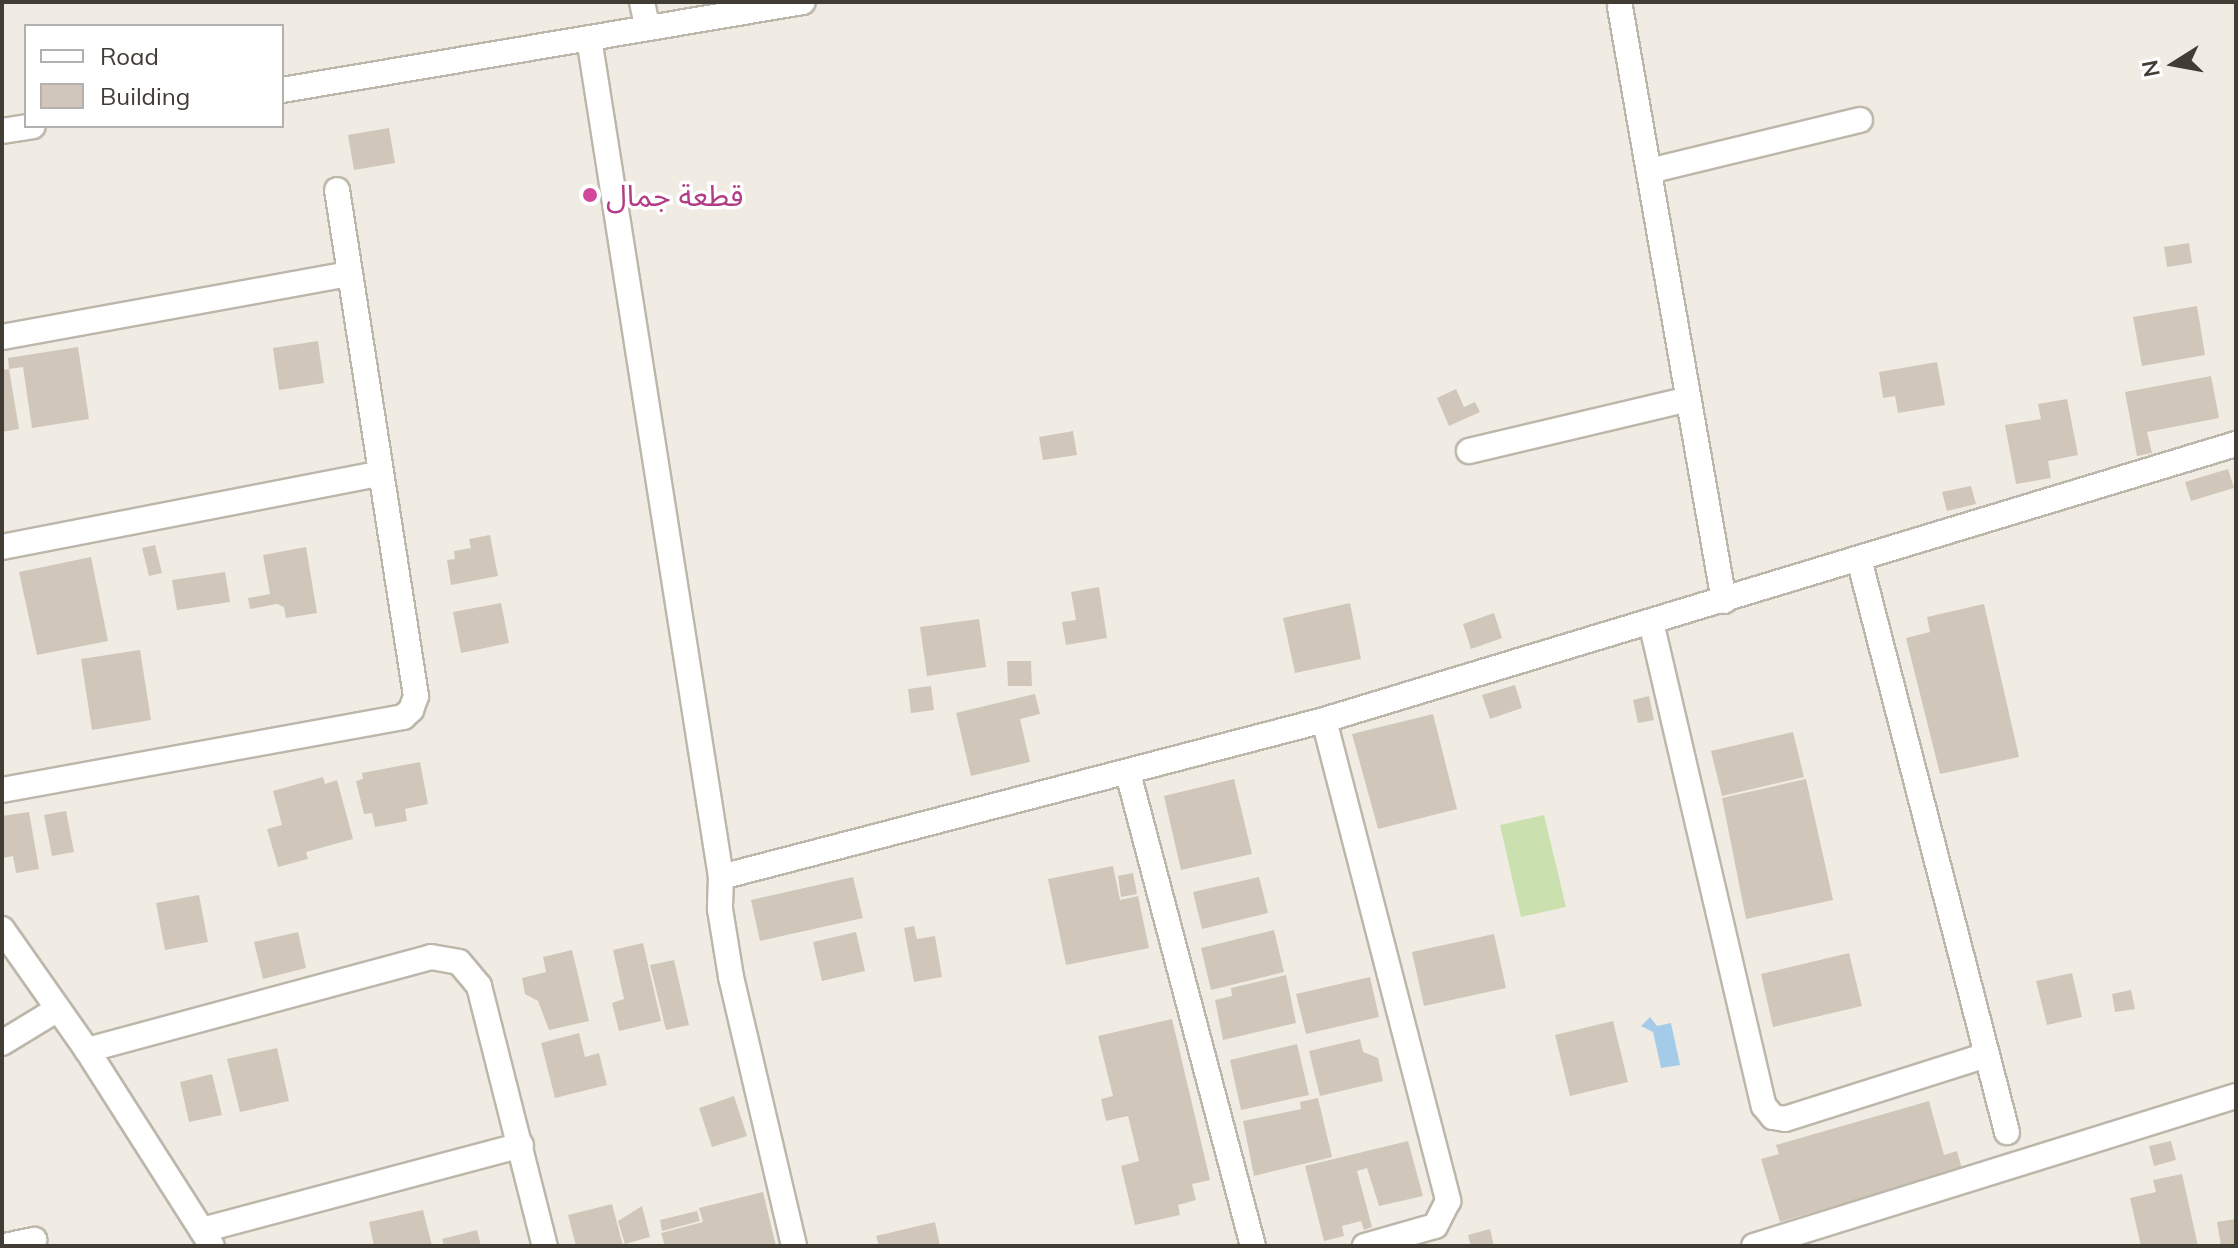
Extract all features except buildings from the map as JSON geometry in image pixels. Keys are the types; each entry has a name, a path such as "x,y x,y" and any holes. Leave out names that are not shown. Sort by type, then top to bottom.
{"street":[{"path":"284,90 589,38 644,14 803,2"},
{"path":"1620,7 1684,400 1724,601"},
{"path":"589,38 721,877 720,909 731,977 794,1246"},
{"path":"1649,171 1860,120"},
{"path":"2,131 24,127"},
{"path":"2,790 403,717 411,710 416,696 378,474 337,190"},
{"path":"2,337 349,274"},
{"path":"1469,451 1684,400"},
{"path":"721,877 1324,720 2236,444"},
{"path":"2,547 378,474"},
{"path":"1859,559 2007,1132"},
{"path":"1651,622 1764,1106 1773,1117 1785,1119 1987,1055"},
{"path":"1324,720 1448,1201 1435,1226 1365,1246"},
{"path":"1128,773 1253,1246"},
{"path":"2,929 87,1050 207,1238 521,1145"},
{"path":"87,1050 431,957 459,962 479,986 545,1246"},
{"path":"2,1043 56,1010"},
{"path":"1754,1246 2236,1096"},
{"path":"5,1246 34,1240"}],"green space":[{"path":"1544,815 1566,907 1521,917 1500,825"}],"water":[{"path":"1650,1017 1657,1026 1671,1023 1680,1065 1661,1068 1653,1032 1641,1026"}],"place":[{"name":"قطعة جمال","path":"590,195"}]}
